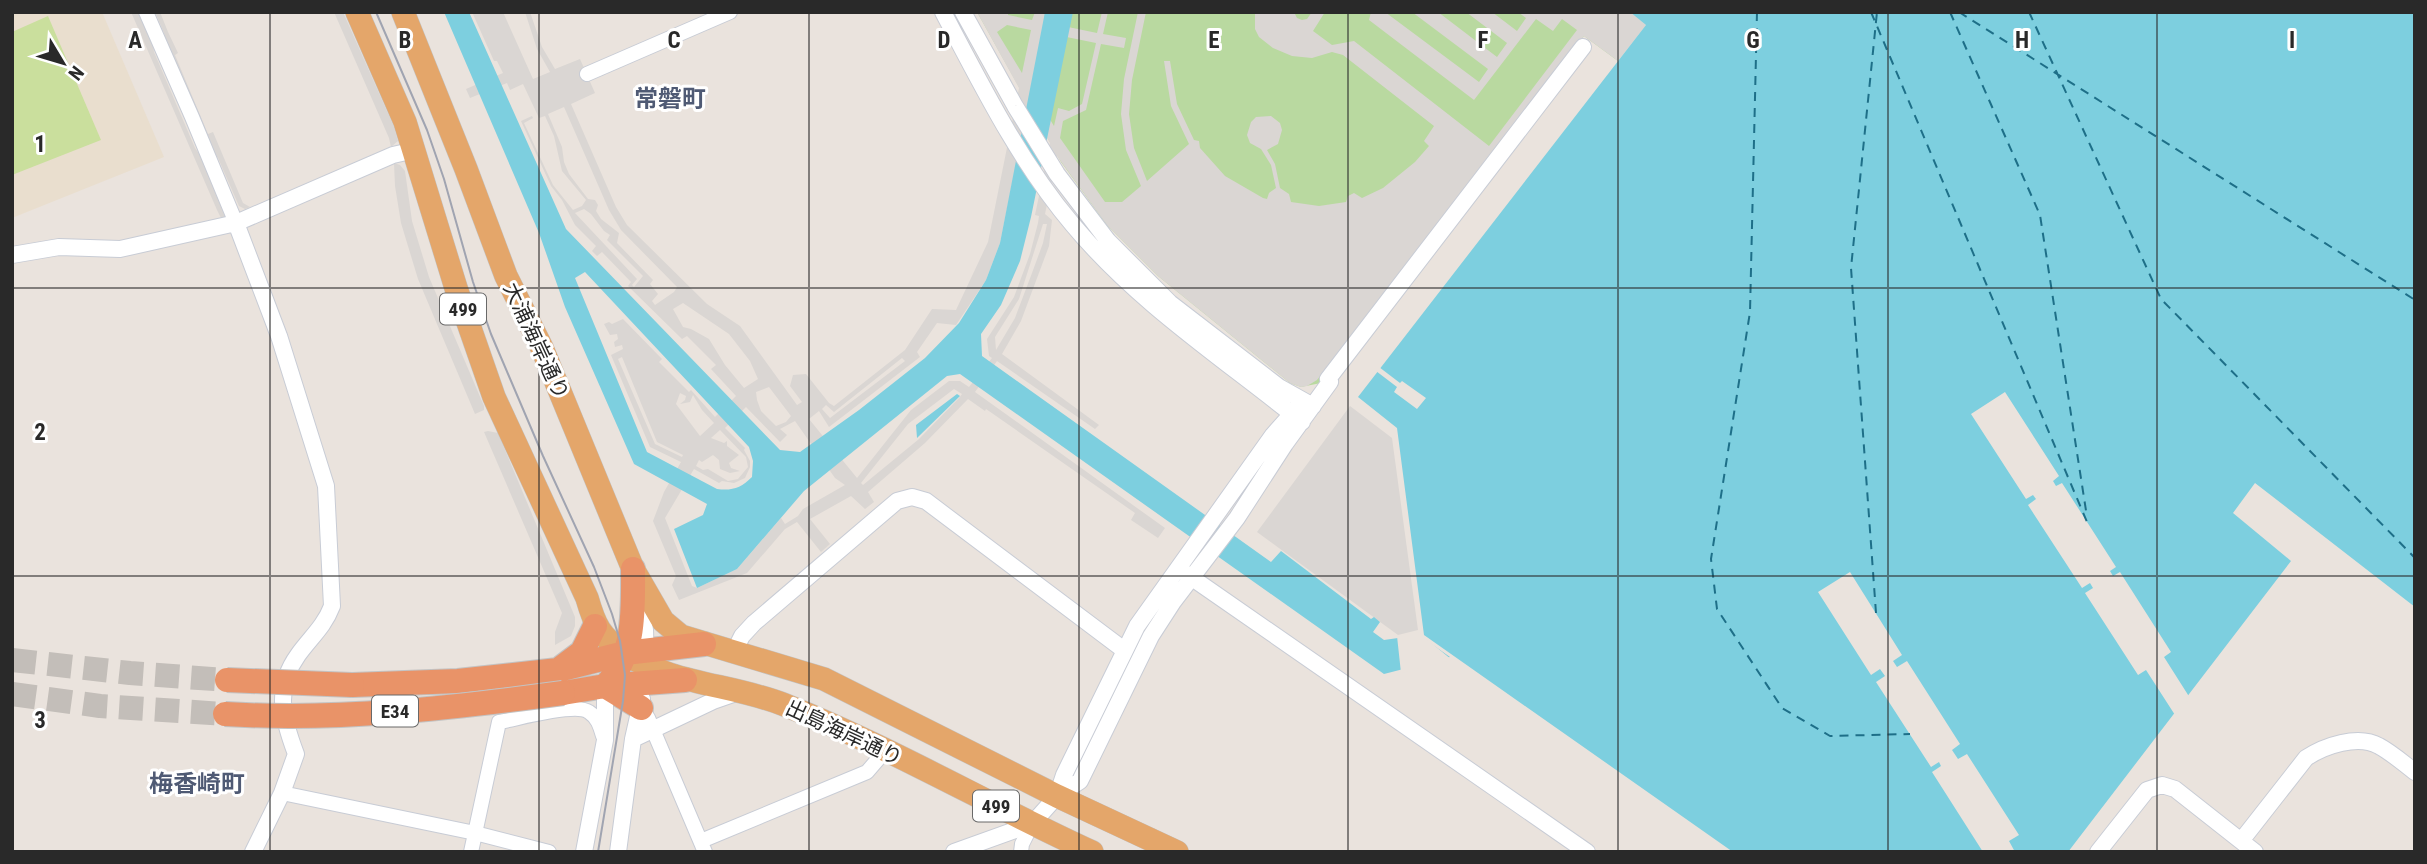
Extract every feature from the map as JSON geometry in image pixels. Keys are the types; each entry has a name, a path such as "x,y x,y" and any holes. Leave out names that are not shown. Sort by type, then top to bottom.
{"highway":[{"name":"499","path":"357,12 415,150 456,288 494,397 587,598 595,626"},
{"name":"大浦海岸通り","path":"403,12 506,276 542,348 633,569 663,621 681,636 704,644"},
{"path":"633,569 632,631 637,678"},
{"path":"561,681 582,652 595,626 637,678"},
{"name":"出島海岸通り","path":"704,644 824,679 1057,796 1177,852"},
{"name":"E34","path":"227,680 324,685 637,678 704,644"},
{"path":"605,686 637,678 685,680"},
{"name":"出島海岸通り","path":"685,680 769,698 819,719 1092,852"},
{"name":"E34","path":"225,714 323,715 457,707 561,681 605,686"}],"street":[{"path":"146,12 236,223 279,336 326,486 332,606 326,621 297,657 281,699 286,727 296,754 282,793 253,852"},
{"path":"587,74 730,12"},
{"path":"943,12 1006,130 1072,225 1160,312 1297,418"},
{"path":"963,12 1015,106 1057,174 1108,241 1170,303 1279,387 1309,403"},
{"path":"1021,852 1032,824 1057,796 1080,781 1151,636 1237,518 1284,444 1297,418 1330,382 1328,379 1583,47"},
{"path":"12,255 60,247 120,248 236,223 393,155 415,150"},
{"path":"1057,796 1064,775 1124,650 1177,567 1273,435 1297,418"},
{"path":"734,652 742,636 754,623 897,501 912,497 926,501 1124,650"},
{"path":"1177,567 1587,852"},
{"path":"618,852 633,739 637,678"},
{"path":"633,739 637,678"},
{"path":"637,678 703,846 867,772 885,751"},
{"path":"584,852 605,740 605,686 637,678 713,701 741,692"},
{"path":"471,852 499,722 574,708 587,710 599,721 605,740"},
{"path":"2241,841 2306,758 2318,750 2343,744 2371,743 2415,772"},
{"path":"2098,852 2147,790 2162,785 2175,789 2255,852"},
{"path":"282,793 475,833 549,852"},
{"path":"954,852 1032,824"}],"shaded area":[{"path":"12,12 102,12 164,157 12,218"},
{"path":"131,12 141,12 152,39 154,52 195,148 206,163 229,221 221,218 217,210"},
{"path":"155,12 160,12 178,53 175,55 208,134 213,132 243,203 250,207 245,209 239,206 218,158 210,150 166,46"},
{"path":"334,12 343,12 394,127 398,141 391,147 389,138"},
{"path":"472,12 503,12 533,79 550,72 537,49 525,12 530,12 542,47 555,69 580,59 595,93 571,104 616,207 627,225 707,304 740,326 797,405 802,402 790,386 793,375 806,374 834,406 905,350 932,309 956,310 988,242 1019,88 977,12 1008,12 1008,15 1032,20 1035,12 1045,12 1044,22 1097,33 1102,12 1108,12 1103,34 1126,38 1124,48 1101,44 1086,110 1063,121 1060,138 1105,202 1122,202 1141,186 1126,150 1121,114 1124,79 1138,12 1146,12 1132,80 1129,114 1134,148 1147,181 1189,144 1171,106 1164,61 1170,61 1177,104 1194,140 1199,141 1200,148 1225,176 1267,199 1269,193 1276,188 1271,165 1261,149 1250,143 1247,135 1251,122 1256,117 1271,116 1280,123 1282,130 1278,144 1267,150 1275,164 1280,188 1289,194 1291,202 1319,206 1346,202 1348,196 1354,193 1362,198 1383,188 1415,162 1429,146 1424,141 1434,126 1343,55 1332,52 1312,58 1292,56 1273,48 1259,37 1255,29 1255,12 1294,12 1297,18 1302,20 1307,19 1312,12 1325,12 1313,31 1332,45 1354,41 1489,146 1577,30 1562,19 1553,31 1536,19 1474,100 1369,20 1371,12 1385,12 1479,82 1488,69 1412,12 1438,12 1497,57 1507,43 1466,12 1492,12 1517,31 1526,18 1518,12 1630,12 1646,25 1618,61 1584,36 1317,380 1307,386 1290,383 1158,276 1107,225 1057,156 1045,214 1052,220 1049,246 1021,321 1002,354 1099,425 1095,429 997,361 975,392 1165,528 1158,538 1131,520 1135,513 968,399 925,443 868,492 874,502 865,509 851,496 810,519 830,544 821,552 797,522 785,529 747,573 679,600 672,585 676,576 653,521 664,492 681,462 650,447 611,355 623,349 622,345 615,347 617,334 610,335 604,324 623,319 662,359 659,362 689,392 691,390 715,417 736,396 711,369 716,365 687,336 682,339 628,286 631,282 602,252 597,256 592,251 596,246 575,225 551,186 521,121 532,116 533,118 524,123 553,185 573,210 582,206 586,200 562,171 554,136 545,116 539,118 523,84 510,90 507,83 470,98 466,89 503,73 497,61 494,61","holes":["1007,25 1031,30 1022,73 997,32","1042,32 1096,43 1082,104 1069,111 1058,108 1054,126 1031,88","1028,104 1050,143 1035,215 1039,216 1038,223 1030,254 1014,297 987,339 989,356 992,358 969,387 960,381 949,381 911,410 857,478 809,419 819,411 829,427 920,357 917,352 937,323 956,325 986,280 1000,243","564,107 609,210 621,230 677,287 655,305 652,301 658,294 650,284 653,280 617,243 619,233 601,219 596,211 598,205 595,200 588,199 569,174 562,147 548,114","584,209 591,214 610,235 607,240 643,276 634,287 632,285 637,279 575,213","1043,224 1047,224 1043,243 1015,318 996,350 995,337 1019,299","683,303 729,334 750,361 758,379 744,388 709,339 683,327 673,309","622,357 657,442 683,455 682,457 655,444 618,359","902,358 905,361 830,418 822,409 826,405 834,412","769,387 791,416 786,422 776,426 761,411 756,392","954,389 962,394 919,439 863,485 861,483 908,424","680,393 686,396 680,404 690,402 693,395 714,423 700,436 676,404","746,407 780,442 787,435 780,429 795,421 835,478 845,485 803,509 798,516 785,524 781,518 737,569 697,588 692,586 665,518 694,469 719,483 734,483 745,478 750,461 725,428","720,430 746,457 748,467 738,479 728,481 708,469 703,470 696,466 699,460 702,462 713,455 719,460 720,469 730,473 740,471 731,468 729,463 739,455 727,446 727,441 724,443 711,438"]},
{"path":"394,163 405,171 412,221 429,277 484,406 484,410 475,414 418,279 401,223"},
{"path":"1350,406 1392,438 1418,630 1398,635 1257,532"},
{"path":"484,432 498,433 575,617 571,636 555,645 555,632 562,613"}],"green space":[{"path":"977,12 1630,12 1618,61 1584,36 1321,383 1301,387 1290,383 1158,276 1107,225 1061,162"},
{"path":"48,16 101,140 12,175 12,32"}],"water":[{"path":"444,12 469,12 566,229 780,450 800,452 925,358 959,323 986,280 1000,243 1045,12 1073,12 1020,261 1001,305 981,334 982,356 1271,562 1281,551 1371,619 1374,617 1380,622 1373,632 1384,640 1419,635 1450,657 1384,674 960,374 947,376 804,491 737,569 697,588 674,529 703,515 707,504 634,464 565,307 539,233","holes":["585,272 749,447 753,461 752,477 744,484 727,490 717,489 647,452 575,278"]},
{"path":"1630,12 2415,12 2415,607 2255,483 2233,513 2291,561 2068,852 1733,852 1424,635 1397,428 1358,397 1646,25"},
{"path":"957,394 960,396 917,438 916,425"}],"pier":[{"path":"1379,367 1426,398 1417,409 1394,392 1397,387 1376,371"},
{"path":"2005,392 2059,476 2053,481 2056,486 2062,483 2116,567 2110,571 2113,576 2120,572 2171,652 2164,657 2190,698 2175,715 2146,670 2138,675 2085,593 2093,588 2090,583 2082,588 2028,505 2036,499 2033,495 2026,499 1971,414"},
{"path":"1850,572 1902,655 1893,661 1897,667 1907,661 1960,744 1952,750 1958,759 1967,754 2019,835 2009,841 2015,852 1983,852 1932,772 1941,766 1939,762 1931,767 1876,682 1885,676 1880,669 1871,675 1818,592"},
{"path":"1418,632 1452,660 1401,673 1397,636"}],"ferry route":[{"path":"1757,12 1750,312 1711,559 1717,609 1782,708 1830,736 1910,734"},
{"path":"1871,12 2087,522"},
{"path":"1876,613 1851,268 1877,12"},
{"path":"1950,12 2040,215 2087,517"},
{"path":"1959,12 2415,300"},
{"path":"2029,12 2161,299 2415,558"}],"tunnel":[{"path":"12,660 227,680"},
{"path":"12,694 100,706 225,714"}],"tram line":[{"path":"376,12 427,130 491,334 594,567 620,641 625,675 623,701 598,852"}],"district":[{"name":"常磐町","path":"670,99"},
{"name":"梅香崎町","path":"197,784"}]}
